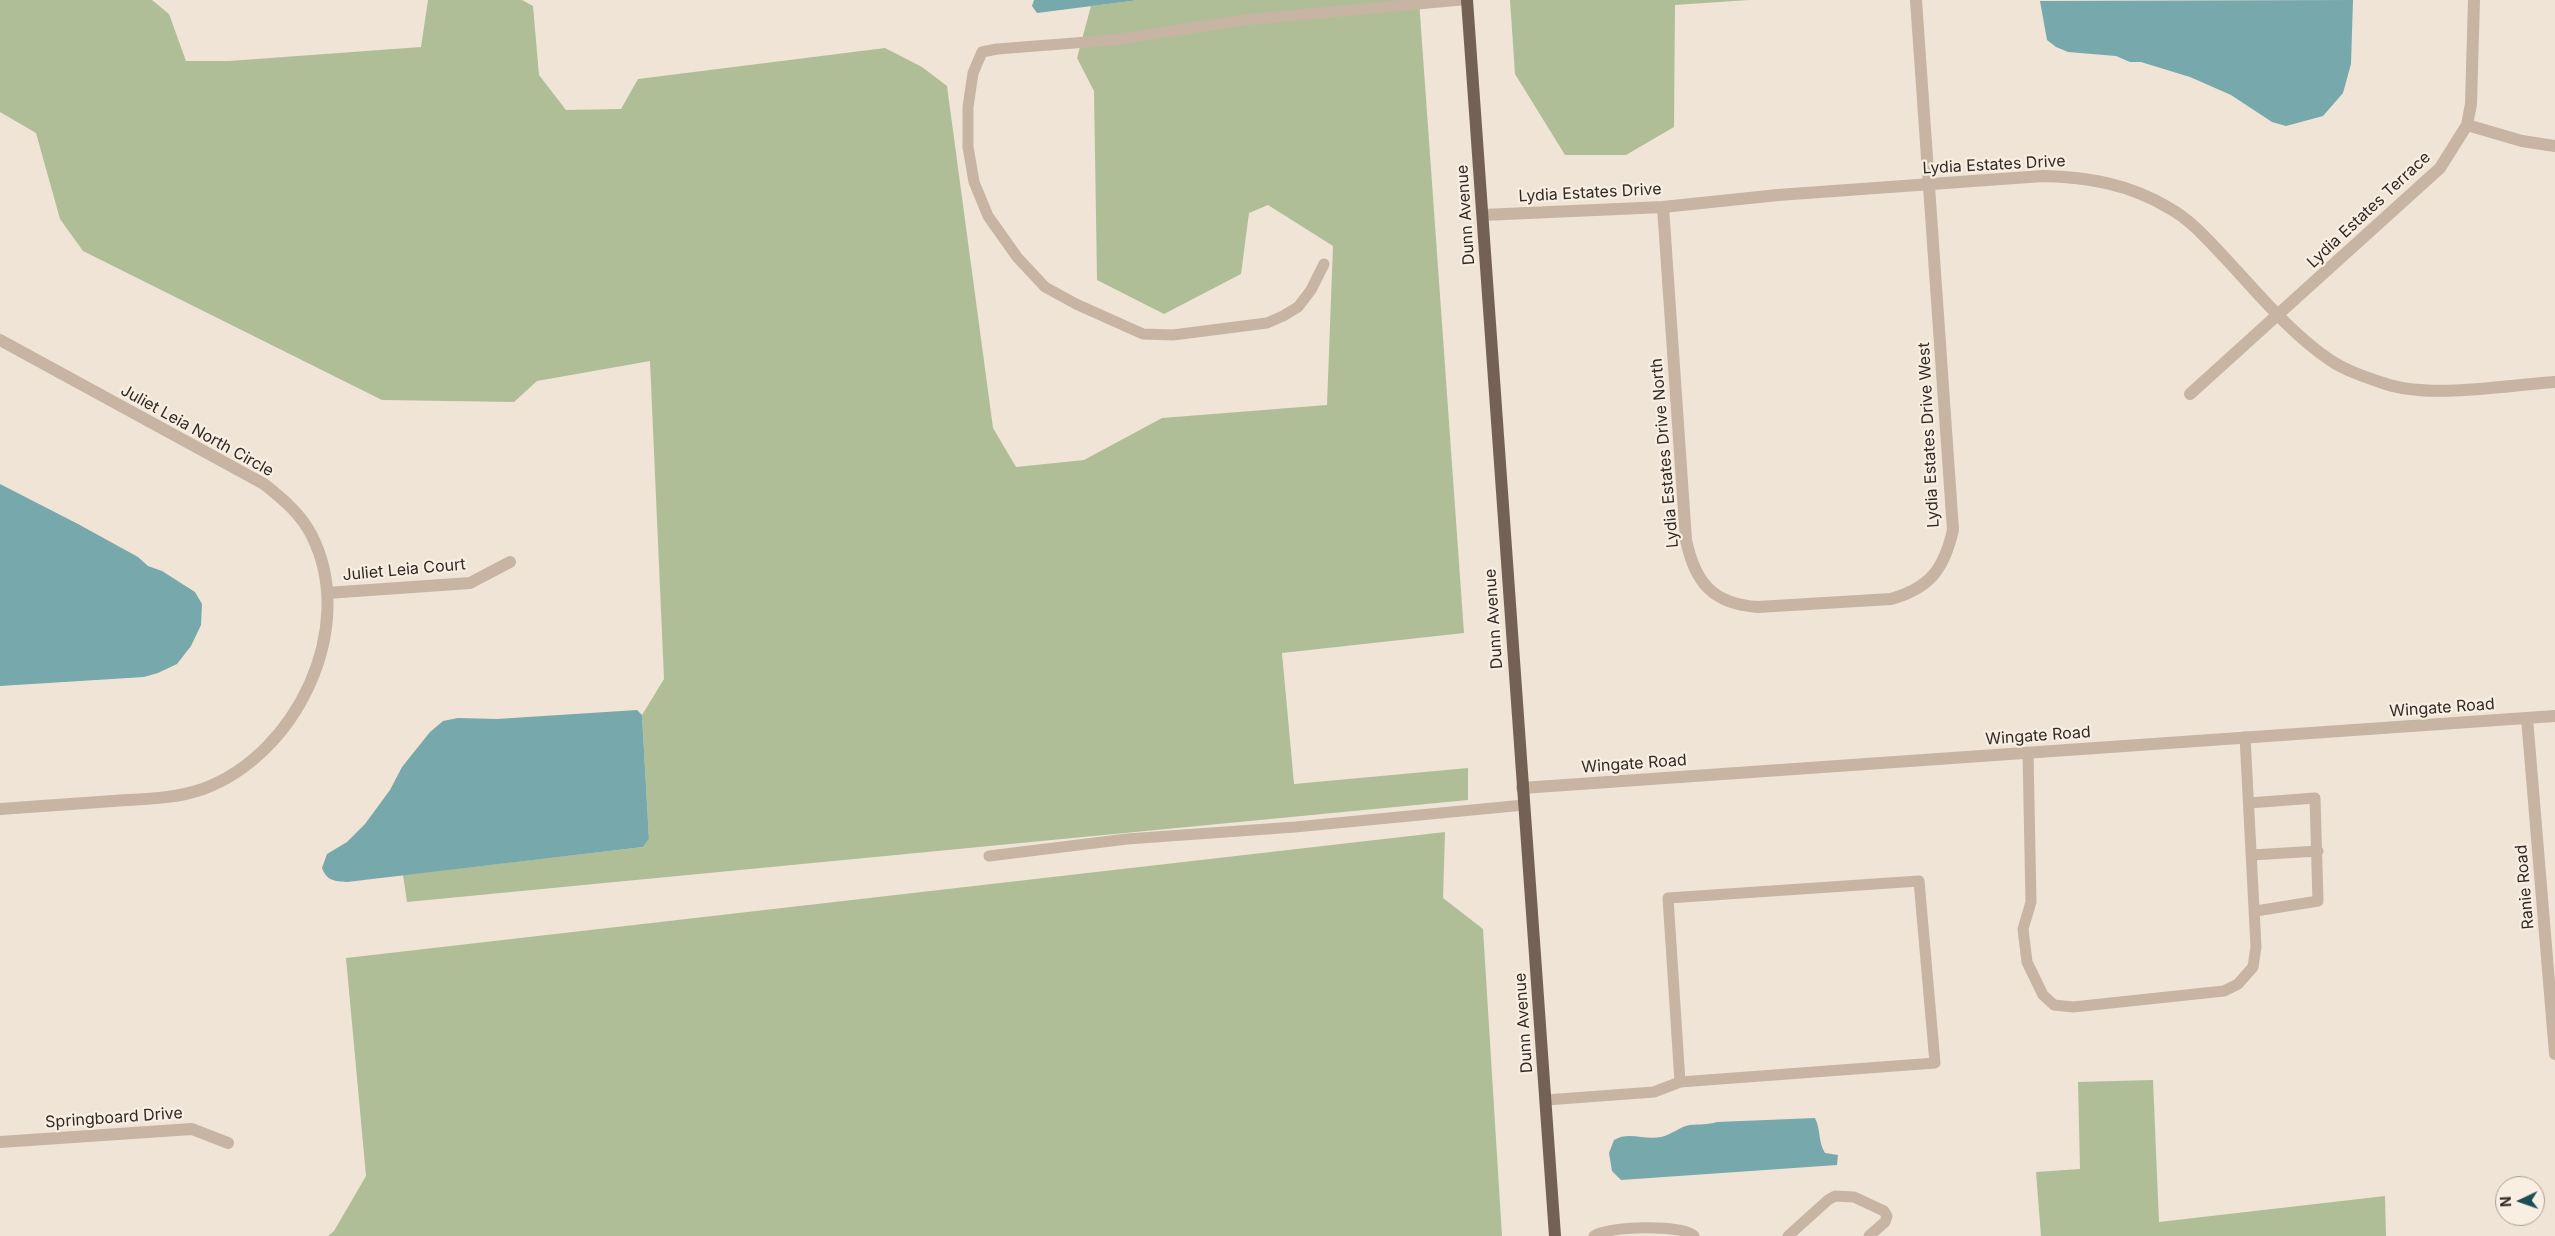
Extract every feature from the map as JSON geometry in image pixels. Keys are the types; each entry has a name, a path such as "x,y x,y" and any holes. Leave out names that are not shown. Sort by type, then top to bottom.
{"main road":[{"name":"Dunn Avenue","path":"1467,0 1555,1236"}],"street":[{"name":"Lydia Estates Drive West","path":"1836,602 1891,599 1911,593 1934,575 1948,550 1953,530 1916,0"},
{"name":"Lydia Estates Terrace","path":"2190,394 2440,168 2467,124 2471,104 2474,0"},
{"path":"2467,124 2522,141 2555,146"},
{"name":"Lydia Estates Drive","path":"1483,215 1663,206 1749,197 2043,176 2073,176 2104,181 2170,208 2197,228 2307,343 2332,362 2388,385 2442,390 2555,382"},
{"name":"Lydia Estates Drive North","path":"1663,206 1686,540 1691,562 1701,582 1716,595 1736,606 1758,608 1836,602"},
{"name":"Juliet Leia North Circle","path":"0,340 264,484 291,506 312,535 323,563 327,593 327,617 319,660 306,695 282,730 256,756 232,773 203,789 166,798 0,809"},
{"name":"Juliet Leia Court","path":"327,593 470,583 510,562"},
{"name":"Wingate Road","path":"1522,788 2555,716"},
{"name":"Ranie Road","path":"2527,718 2555,1054"},
{"name":"Springboard Drive","path":"0,1142 192,1129 228,1143"}],"lane":[{"path":"1324,264 1311,290 1298,307 1283,316 1267,323 1173,335 1143,334 1076,304 1045,287 1016,257 988,216 974,182 968,147 968,107 973,73 982,52 1113,40 1244,20 1461,0"},
{"path":"2028,753 2031,902 2023,929 2027,962 2043,995 2054,1005 2073,1007 2224,991 2238,984 2253,967 2256,947 2256,911 2245,737"},
{"path":"2249,804 2315,798 2318,901 2256,911"},
{"path":"989,856 1127,839 1295,827 1524,805"},
{"path":"2252,855 2318,851"},
{"path":"1546,1100 1654,1092 1680,1082 1935,1063 1919,881 1668,898 1680,1082"},
{"path":"2029,908 2032,925"},
{"path":"2031,972 2035,954"},
{"path":"1788,1236 1828,1200 1845,1195 1884,1211 1887,1216 1885,1222 1869,1236"},
{"path":"1594,1236 1600,1231 1645,1228 1674,1229 1691,1233 1694,1236"}],"green space":[{"path":"0,0 152,0 169,14 186,61 229,61 421,47 428,0 522,0 533,6 539,75 566,110 621,109 638,79 885,48 922,67 947,86 993,428 1016,467 1084,460 1162,418 1327,405 1333,246 1268,205 1249,213 1241,274 1164,314 1097,280 1094,91 1077,58 1091,6 1139,0 1419,0 1464,633 1282,653 1294,784 1468,768 1468,800 407,902 403,875 643,847 649,839 642,715 664,679 650,361 537,381 514,402 382,400 83,251 60,219 36,133 0,112"},
{"path":"1510,0 1749,0 1675,5 1674,127 1626,155 1565,155 1515,74"},
{"path":"1445,832 1443,898 1483,929 1502,1236 328,1236 334,1231 366,1176 346,958"},
{"path":"2153,1080 2159,1222 2385,1196 2386,1236 2041,1236 2036,1172 2080,1169 2078,1082"}],"water":[{"path":"1034,0 1139,0 1037,13 1032,6"},
{"path":"2353,0 2351,64 2343,93 2323,116 2286,126 2272,122 2231,95 2190,77 2141,62 2130,62 2116,56 2068,52 2056,47 2047,40 2040,1"},
{"path":"0,484 138,557 148,566 162,571 195,592 202,604 201,625 191,646 177,664 144,677 0,686"},
{"path":"637,710 642,715 649,839 643,847 347,882 338,881 326,876 322,868 327,854 347,842 365,824 390,790 402,767 430,732 443,721 458,718 497,719"},
{"path":"1815,1118 1823,1149 1825,1153 1838,1155 1837,1165 1621,1180 1612,1171 1609,1153 1614,1140 1619,1137 1655,1138 1690,1125 1717,1122"}]}
